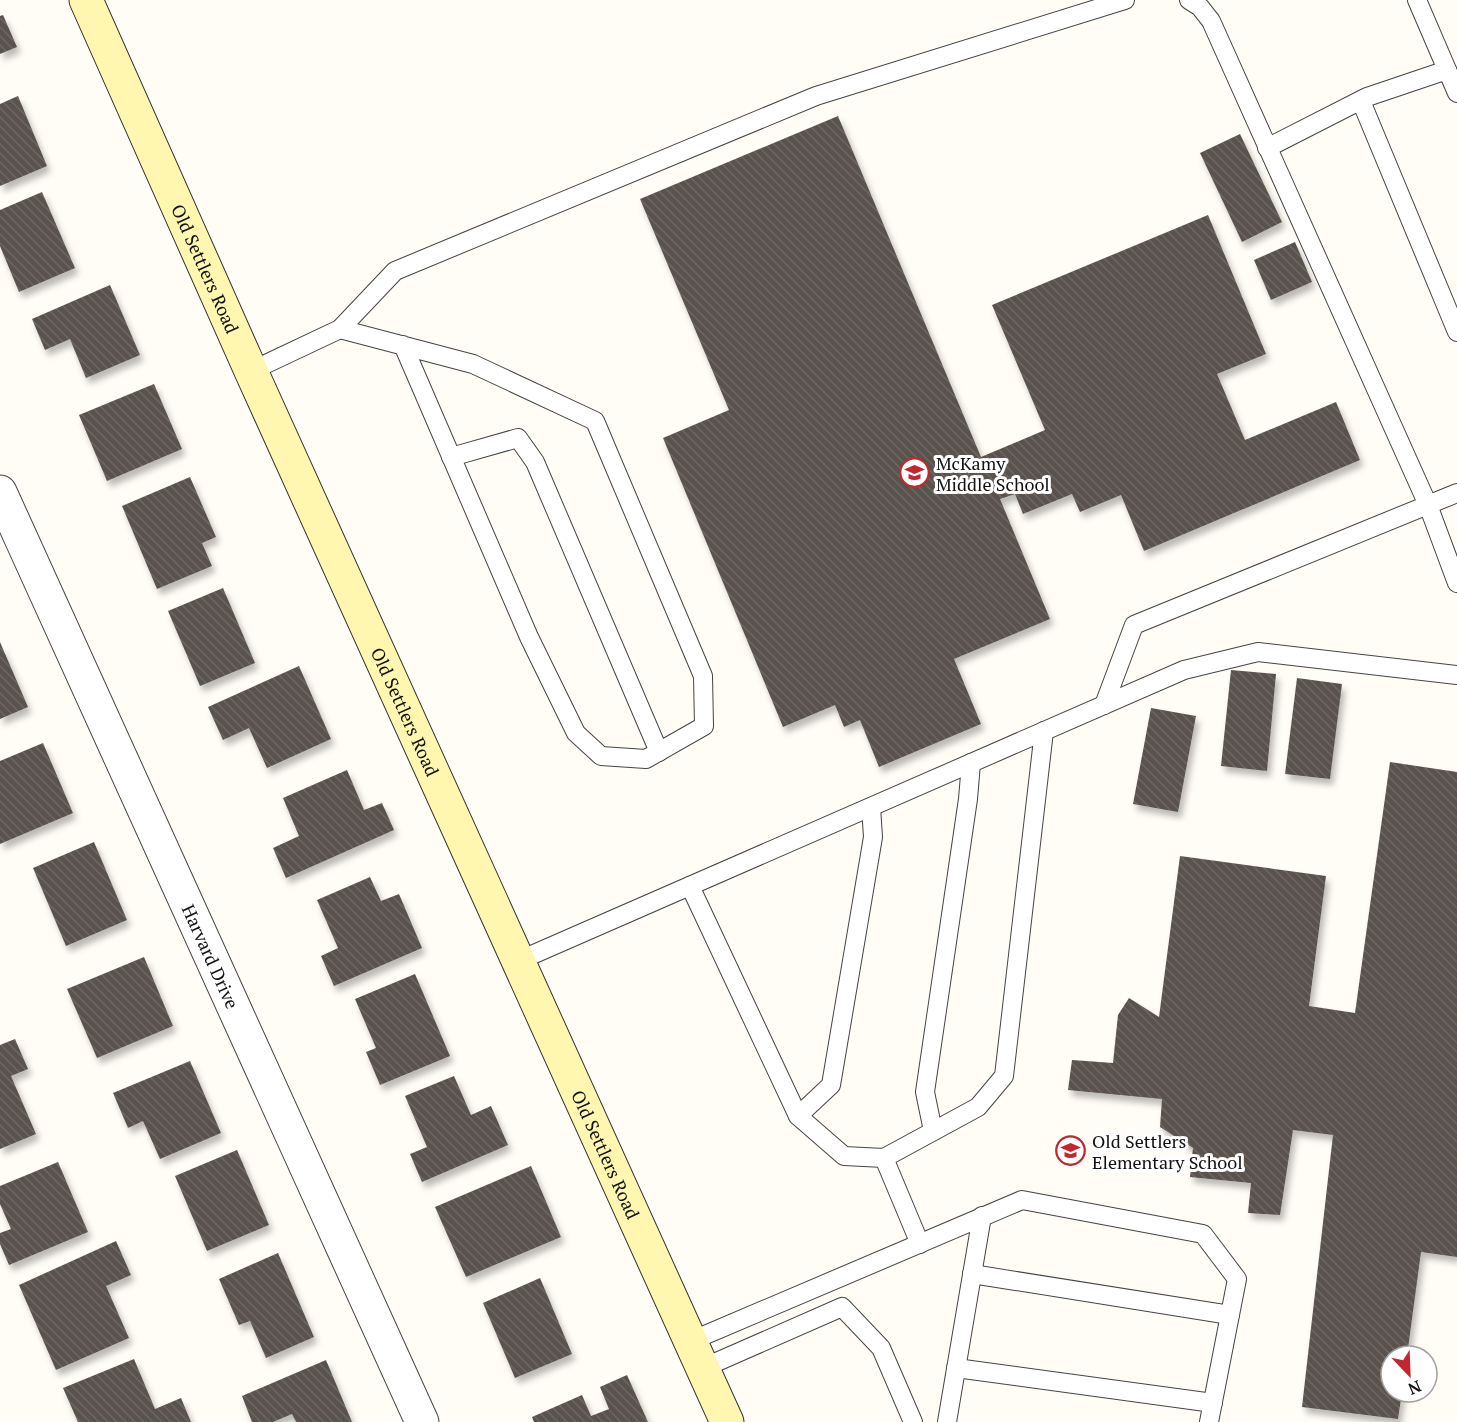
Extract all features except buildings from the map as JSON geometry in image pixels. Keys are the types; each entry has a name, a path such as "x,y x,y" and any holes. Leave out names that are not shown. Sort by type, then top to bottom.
{"street":[{"name":"Old Settlers Road","path":"86,0 250,371 727,1422"},
{"name":"Harvard Drive","path":"0,492 422,1422"}],"lane":[{"path":"250,371 340,328 395,272 816,96 1125,0"},
{"path":"1189,0 1200,7 1211,21 1428,505 1457,583"},
{"path":"1417,0 1457,93"},
{"path":"1267,148 1361,101 1447,70"},
{"path":"1361,101 1457,332"},
{"path":"340,328 403,345 473,364 595,421 703,676 704,726 646,759 601,756 576,733 529,637 403,345"},
{"path":"452,457 518,438 535,462 659,752"},
{"path":"1104,705 1134,625 1457,493"},
{"path":"518,961 1184,670 1258,652 1456,670"},
{"path":"690,886 798,1116 844,1156 884,1158 978,1107 1004,1076 1044,731"},
{"path":"933,1131 925,1092 968,799 971,763"},
{"path":"798,1116 831,1085 873,837 871,807"},
{"path":"884,1158 920,1244"},
{"path":"697,1355 920,1244 1022,1200 1203,1234 1237,1279 1209,1422"},
{"path":"947,1422 982,1216"},
{"path":"972,1274 1230,1316"},
{"path":"697,1355 843,1307 881,1348 913,1422"},
{"path":"956,1368 1213,1403"}],"place":[{"name":"McKamy Middle School","path":"915,473"},
{"name":"Old Settlers Elementary School","path":"1071,1151"}]}
